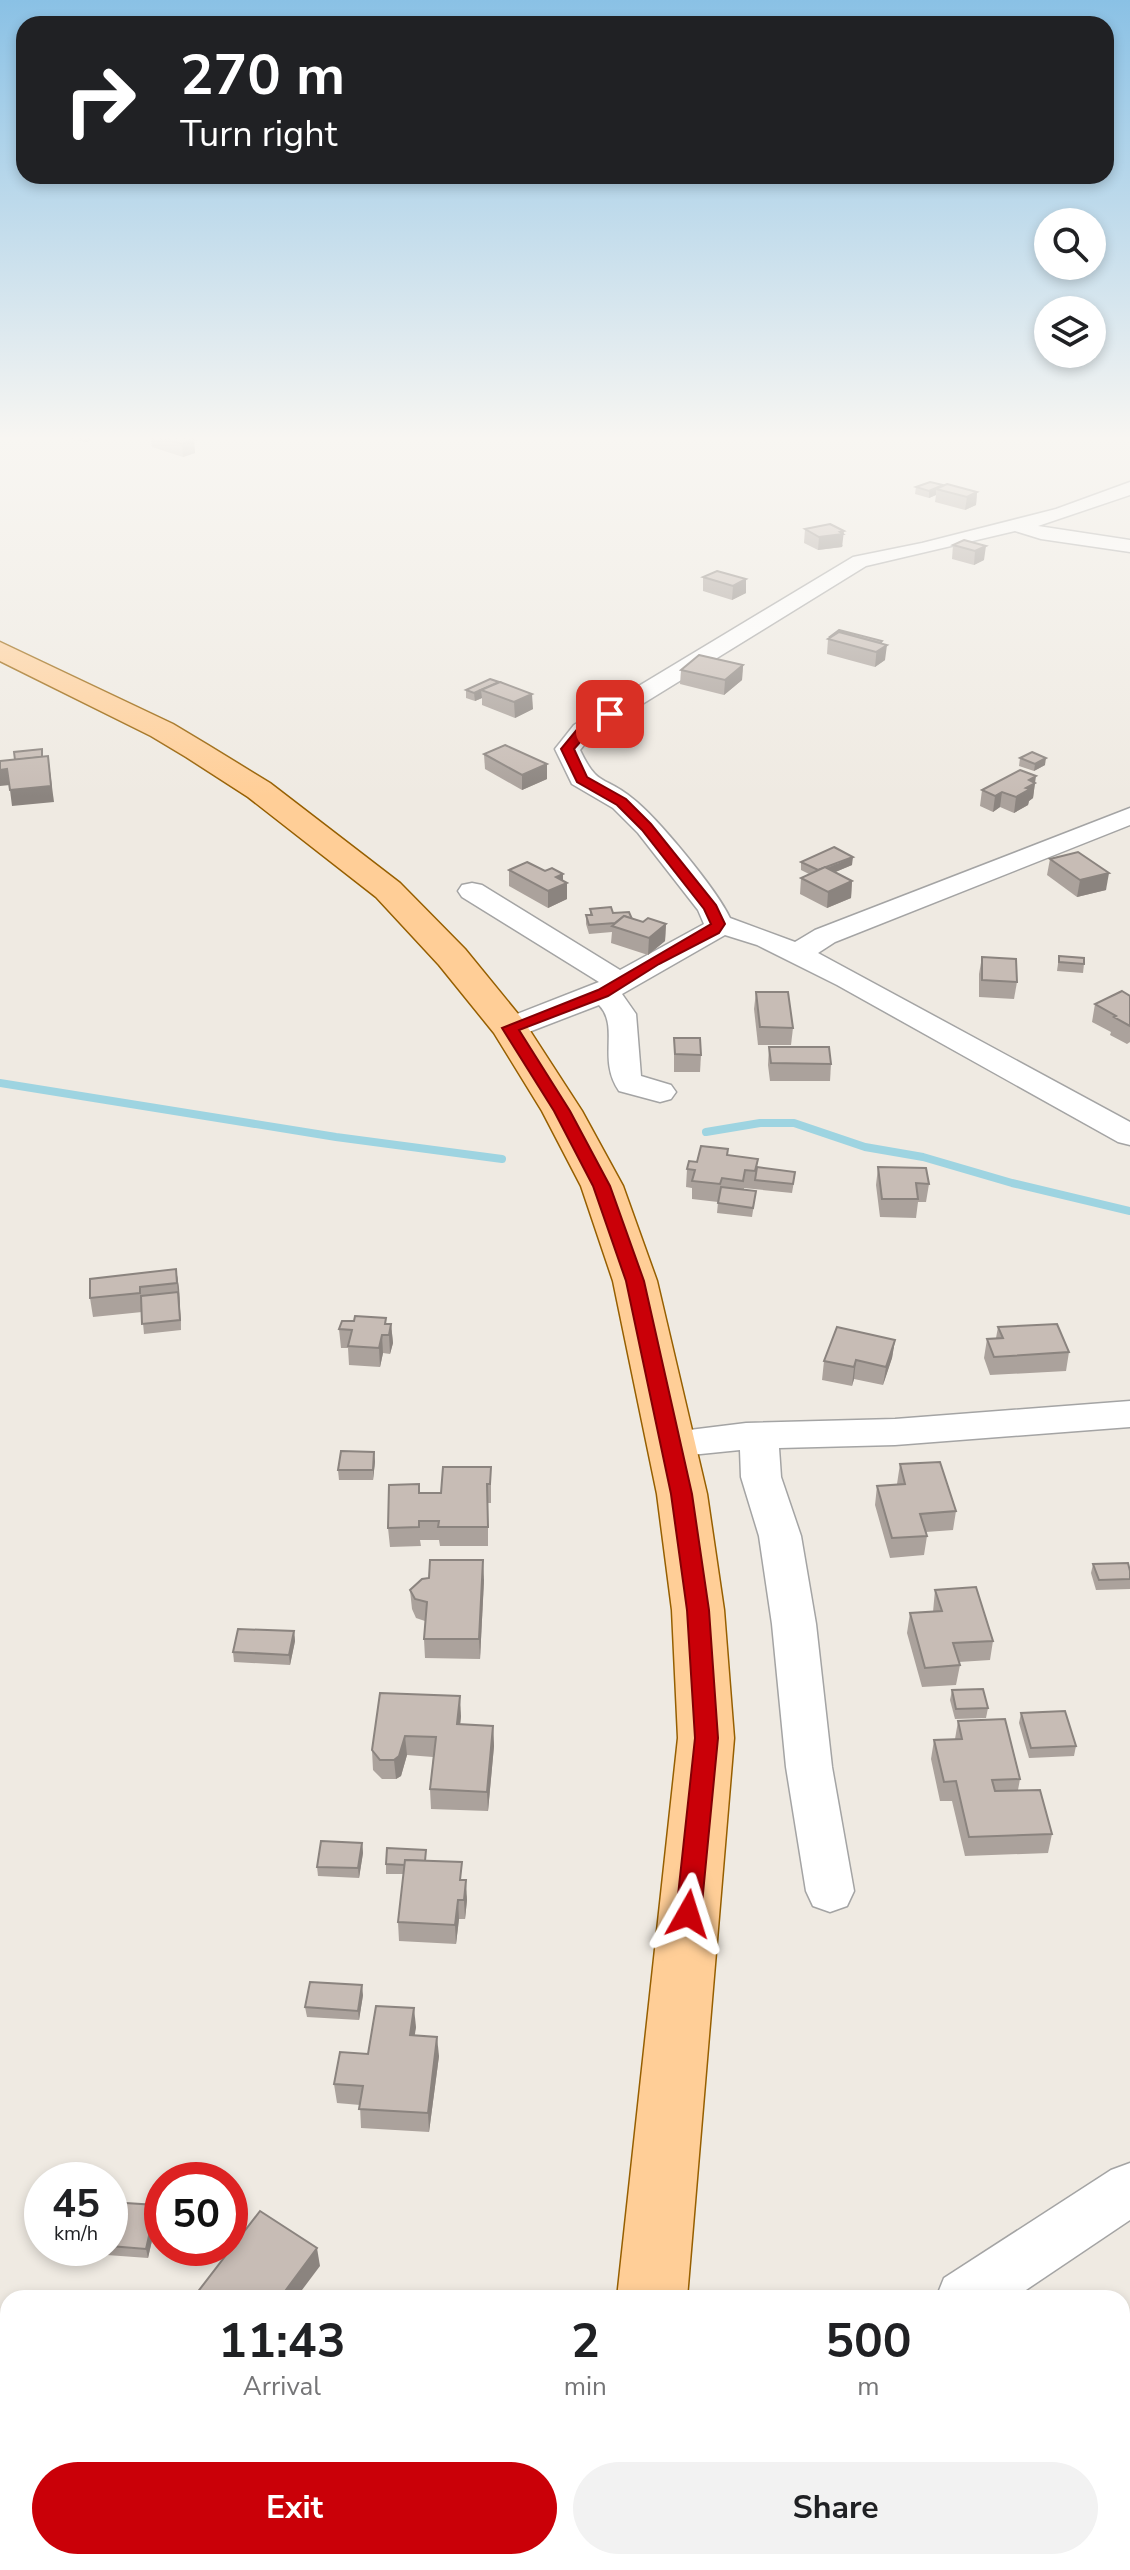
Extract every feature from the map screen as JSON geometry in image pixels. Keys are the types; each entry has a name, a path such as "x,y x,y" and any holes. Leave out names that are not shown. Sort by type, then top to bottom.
{"main road":[{"path":"0,650 162,730 259,790 388,890 452,957 510,1028 562,1111 602,1186 635,1281 682,1494 698,1610 706,1738 653,2290"}],"street":[{"path":"881,557 860,561 583,730 567,749 581,779 622,802 647,827 711,908 718,924 767,939 1130,1135"},
{"path":"796,954 825,936 1130,816"},
{"path":"472,891 612,988"},
{"path":"510,1028 612,988 654,961 714,930 718,924"},
{"path":"612,988 612,998 622,1017 624,1076 631,1086 660,1092"},
{"path":"671,1444 759,1436 895,1432 1130,1414"},
{"path":"759,1436 761,1477 780,1536 794,1624 809,1767 830,1891"},
{"path":"976,2290 1130,2189"}],"building":[{"path":"717,571 746,579 733,586 703,577"},
{"path":"839,630 882,641 839,632 831,636"},
{"path":"839,632 887,645 876,652 828,639"},
{"path":"699,655 743,665 725,680 681,670"},
{"path":"490,679 499,682 474,693 466,690"},
{"path":"500,682 532,694 514,702 481,690"},
{"path":"505,745 547,764 522,775 484,754"},
{"path":"42,749 42,757 15,760 14,752"},
{"path":"1032,752 1046,758 1035,764 1020,758"},
{"path":"48,756 51,786 10,790 7,769 0,770 0,761"},
{"path":"1020,770 1036,776 1029,780 1035,783 1016,797 1002,792 995,796 982,790"},
{"path":"834,847 853,857 818,870 801,862"},
{"path":"1078,852 1109,873 1080,880 1050,859"},
{"path":"527,862 545,871 552,868 563,874 556,877 567,883 548,891 509,870"},
{"path":"825,867 852,881 828,892 801,878"},
{"path":"611,907 613,913 629,912 632,919 624,916 615,923 589,925 586,915 592,915 590,909"},
{"path":"624,916 643,922 648,918 666,924 649,938 612,926"},
{"path":"1059,956 1084,958 1084,964 1059,962"},
{"path":"982,957 1016,959 1017,982 982,980"},
{"path":"1122,991 1130,996 1130,1026 1095,1004"},
{"path":"756,992 788,992 793,1028 760,1027"},
{"path":"674,1038 700,1038 701,1055 675,1054"},
{"path":"769,1047 829,1047 831,1064 771,1063"},
{"path":"701,1146 728,1149 727,1155 758,1159 755,1171 745,1170 743,1181 722,1178 720,1184 692,1181 695,1170 687,1169 689,1161 697,1162"},
{"path":"757,1167 795,1172 793,1184 755,1180"},
{"path":"878,1167 926,1168 929,1184 916,1183 918,1199 882,1199"},
{"path":"721,1187 756,1191 753,1208 718,1203"},
{"path":"176,1269 177,1283 140,1287 140,1293 90,1298 90,1279"},
{"path":"178,1292 180,1320 142,1324 141,1296"},
{"path":"355,1316 386,1318 385,1324 391,1324 389,1335 382,1335 379,1348 348,1346 352,1330 339,1329 342,1321 354,1321"},
{"path":"1057,1324 1069,1352 994,1357 987,1339 1003,1338 998,1327"},
{"path":"837,1327 895,1340 886,1367 856,1360 854,1367 824,1361"},
{"path":"341,1451 374,1452 373,1470 338,1470"},
{"path":"940,1462 956,1511 920,1514 927,1536 892,1538 877,1486 905,1484 900,1464"},
{"path":"443,1467 491,1467 490,1484 487,1484 488,1527 438,1527 439,1521 419,1521 419,1527 388,1528 389,1485 419,1484 419,1493 441,1493"},
{"path":"430,1560 483,1560 479,1639 424,1639 427,1602 415,1599 410,1590 422,1579 429,1578"},
{"path":"1128,1563 1130,1579 1099,1580 1093,1564"},
{"path":"976,1587 993,1641 953,1643 960,1665 925,1668 910,1613 942,1611 935,1590"},
{"path":"238,1629 294,1631 289,1655 233,1652"},
{"path":"983,1689 988,1708 956,1709 952,1690"},
{"path":"380,1693 460,1696 457,1724 493,1726 487,1792 430,1789 436,1737 405,1736 399,1756 394,1760 380,1760 372,1750"},
{"path":"1065,1711 1076,1746 1031,1748 1021,1713"},
{"path":"1005,1719 1020,1779 992,1780 995,1791 1040,1790 1052,1834 969,1837 956,1781 944,1782 934,1740 962,1739 958,1721"},
{"path":"321,1841 362,1843 358,1868 317,1867"},
{"path":"387,1848 426,1850 425,1861 405,1860 405,1865 386,1864"},
{"path":"405,1860 462,1862 460,1880 466,1880 464,1900 458,1900 455,1925 398,1922"},
{"path":"310,1982 362,1985 358,2011 305,2007"},
{"path":"376,2006 414,2008 410,2035 437,2037 428,2113 359,2109 363,2086 334,2084 340,2052 368,2054"},
{"path":"128,2203 144,2204 144,2249 128,2248"},
{"path":"260,2211 317,2248 286,2290 199,2290 218,2266 248,2266 248,2227"}],"waterway":[{"path":"0,1083 336,1137 502,1159"},
{"path":"706,1132 760,1123 794,1123 865,1147 923,1157 1012,1183 1130,1211"}],"route":[{"path":"610,714 583,730 567,749 581,779 622,802 647,827 711,908 718,924 714,930 654,961 603,993 510,1028 562,1111 602,1186 635,1281 682,1494 698,1610 706,1738 688,1914"}]}
